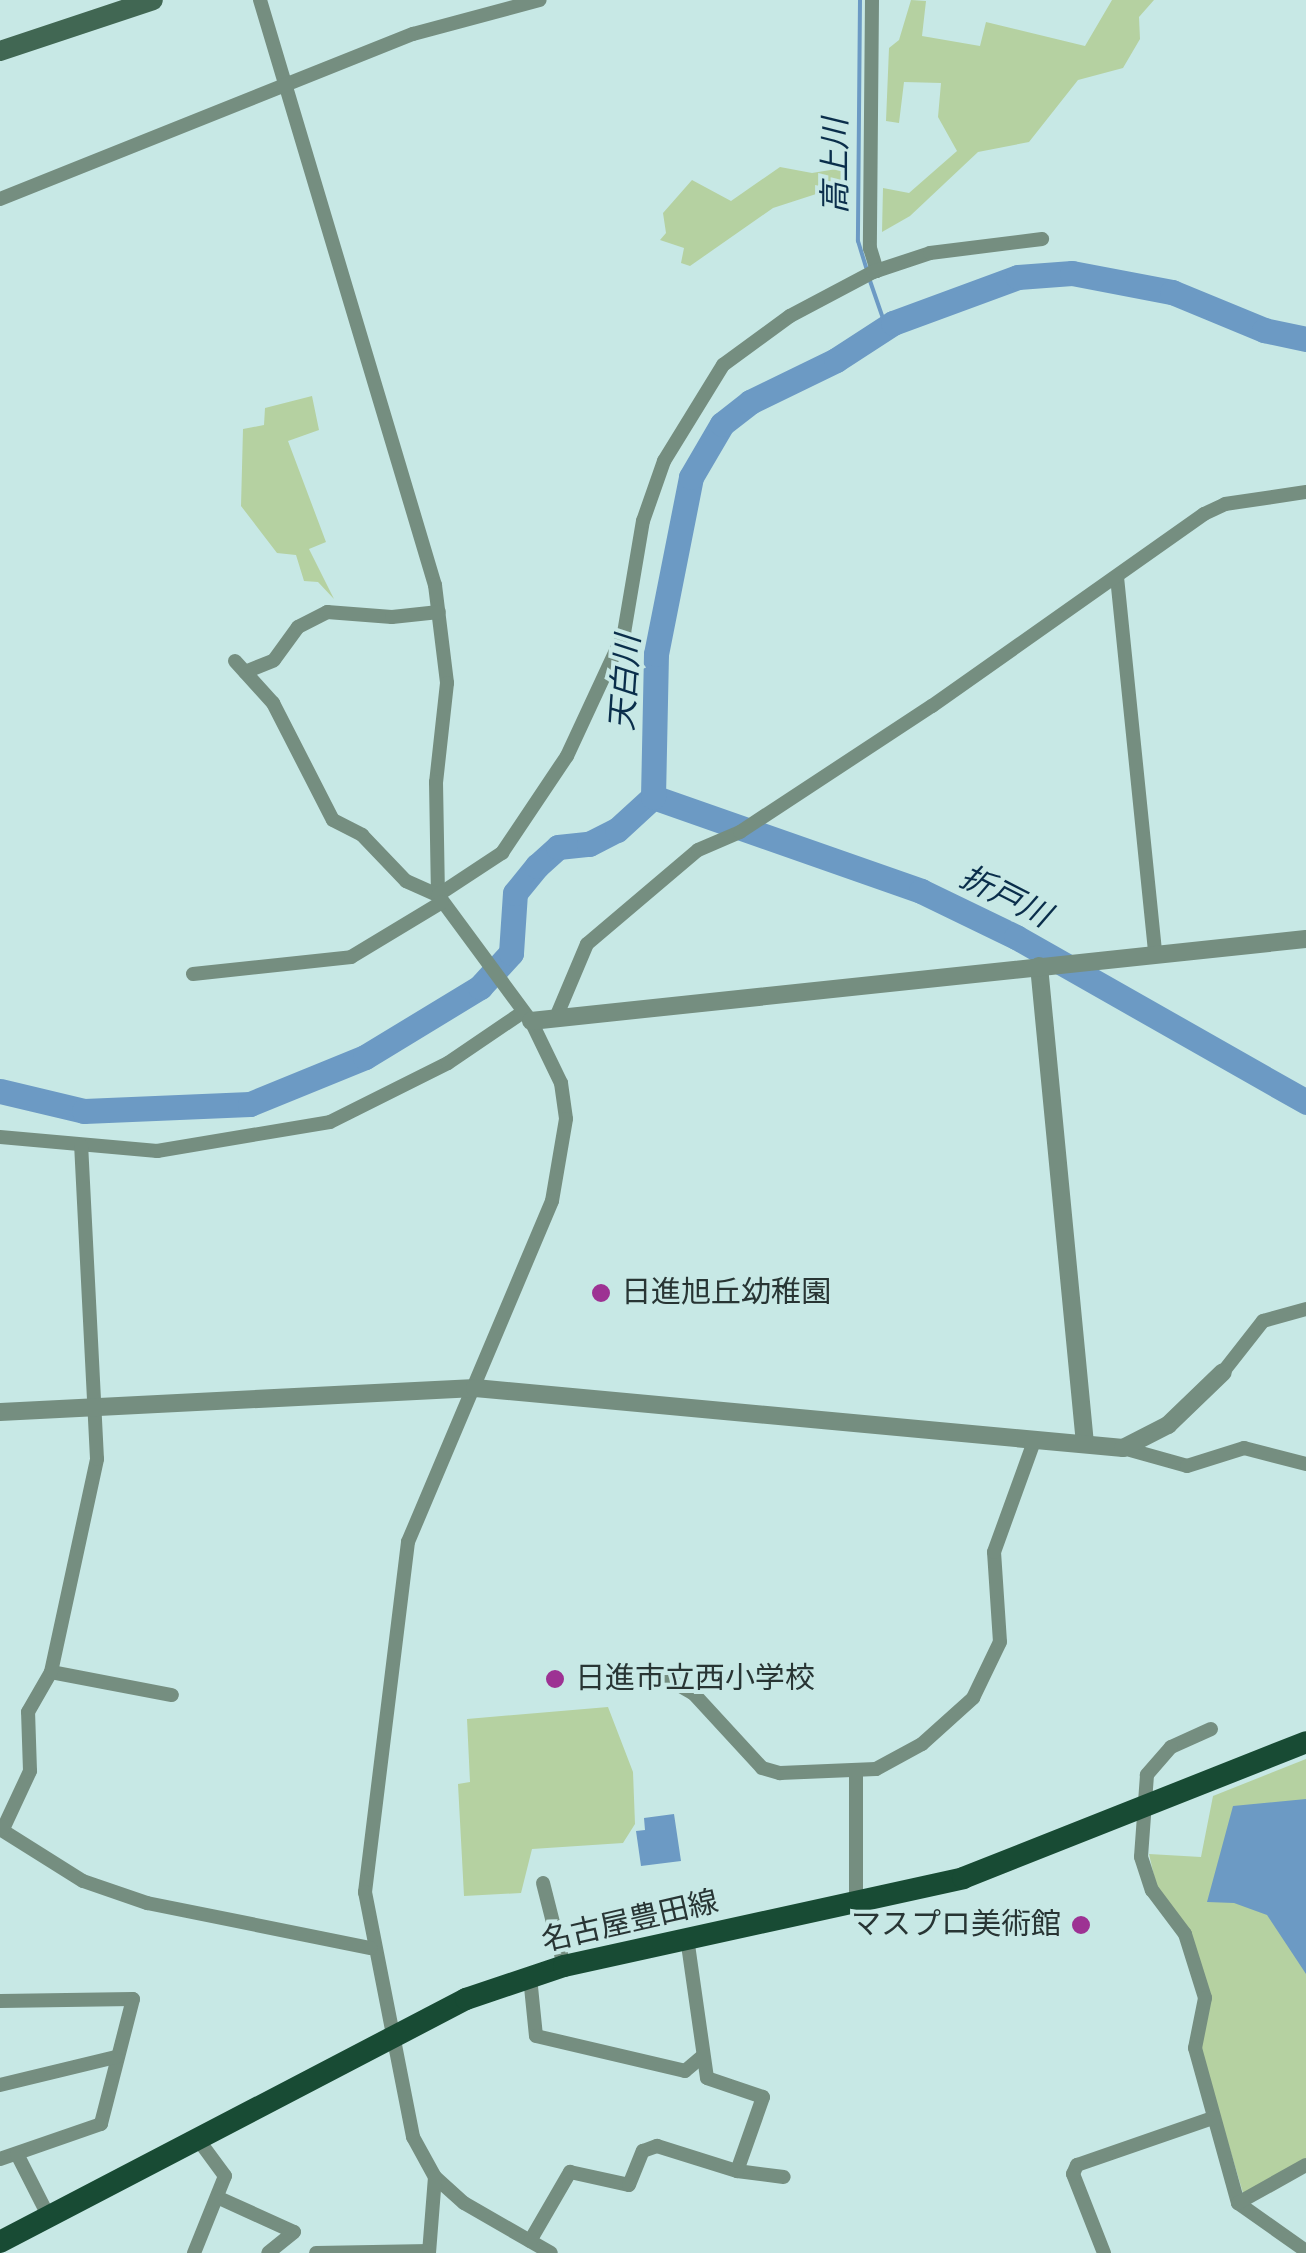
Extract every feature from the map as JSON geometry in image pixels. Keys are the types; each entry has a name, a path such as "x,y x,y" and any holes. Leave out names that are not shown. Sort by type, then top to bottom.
{"main road":[{"path":"0,51 153,0"},
{"name":"名古屋豊田線","path":"0,2242 394,2032 530,1977 686,1938 963,1878 1306,1742"}],"street":[{"path":"260,0 439,612 446,683 436,782 440,898 527,1016 561,1082 566,1137 552,1201 408,1542 365,1892 371,1948 394,2032 413,2137 435,2176 464,2202 551,2253"},
{"path":"0,199 413,34 540,0"},
{"path":"870,274 872,0"},
{"path":"194,974 351,956 440,898 510,844 567,756 624,633 654,488 703,390 746,346 870,274 930,253 1042,239"},
{"path":"557,1015 587,944 655,880 698,850 740,832 1225,504 1306,492"},
{"path":"1117,576 1155,954"},
{"path":"439,612 392,617 327,612 298,628 274,660 240,666 273,703 333,820 362,835 406,881 440,898"},
{"path":"0,1137 81,1145 197,1148 330,1122 448,1063 527,1016 1306,939"},
{"path":"1039,966 1085,1443"},
{"path":"81,1145 97,1460 51,1672 28,1712 30,1770 2,1829 83,1881 147,1903 371,1948"},
{"path":"1124,1448 1168,1426 1223,1372 1263,1321 1306,1308"},
{"path":"0,1412 476,1388 1085,1443 1124,1448 1187,1466 1244,1448 1306,1464"},
{"path":"656,1672 694,1694 762,1768 856,1773 922,1744 973,1698 1000,1642 994,1552 999,1523 1034,1439"},
{"path":"51,1672 172,1694"},
{"path":"1211,1730 1171,1748 1146,1775 1141,1856 1152,1890 1184,1934 1205,1998 1195,2048 1238,2203 1306,2251"},
{"path":"856,1773 856,1903"},
{"path":"543,1883 564,1966"},
{"path":"686,1938 707,2078 763,2097 738,2171"},
{"path":"530,1977 536,2036 685,2071 703,2056"},
{"path":"0,2000 133,1998 101,2124 0,2159"},
{"path":"0,2084 116,2057"},
{"path":"1104,2253 1074,2174 1077,2165 1213,2118"},
{"path":"194,2253 225,2176 196,2138"},
{"path":"530,2241 570,2172 629,2185 643,2150 658,2146 738,2171 784,2176"},
{"path":"17,2154 49,2217"},
{"path":"1238,2203 1306,2165"},
{"path":"316,2253 429,2252 435,2176"},
{"path":"218,2198 294,2232 268,2253"}],"green space":[{"path":"911,0 926,1 922,36 980,46 986,22 1085,46 1112,0 1154,0 1139,17 1140,39 1123,68 1078,80 1029,142 978,152 910,216 882,232 883,188 909,193 957,151 938,117 941,83 904,82 899,123 886,121 889,48 899,40"},
{"path":"780,167 812,173 849,167 847,184 773,208 690,266 681,263 684,248 660,240 666,233 663,213 692,180 731,201"},
{"path":"312,396 319,430 288,441 326,542 309,549 334,599 318,582 304,581 296,555 277,553 241,506 243,429 264,425 265,408"},
{"path":"608,1707 633,1772 635,1824 623,1843 532,1849 521,1893 464,1896 458,1784 470,1782 467,1719"},
{"path":"1306,1759 1306,2158 1243,2193 1200,2049 1209,1997 1157,1889 1149,1854 1201,1857 1213,1796"}],"water":[{"path":"1306,1799 1306,1974 1267,1915 1234,1903 1207,1902 1233,1806"},
{"path":"674,1814 681,1861 641,1866 636,1831 645,1830 644,1818"}],"waterway":[{"name":"高上川","path":"860,0 858,241 866,268"},
{"name":"天白川","path":"0,1091 84,1111 250,1104 365,1057 480,987 511,953 515,893 537,866 558,847 589,844 617,830 653,797 656,654 691,477 722,424 750,402 836,360 893,323 1018,277 1072,273 1172,292 1264,330 1306,339"},
{"name":"高上川","path":"869,278 886,327"},
{"name":"折戸川","path":"653,797 921,891 1016,937 1306,1102"}],"place":[{"name":"日進旭丘幼稚園","path":"601,1293"},
{"name":"日進市立西小学校","path":"555,1679"},
{"name":"マスプロ美術館","path":"1081,1925"}]}
